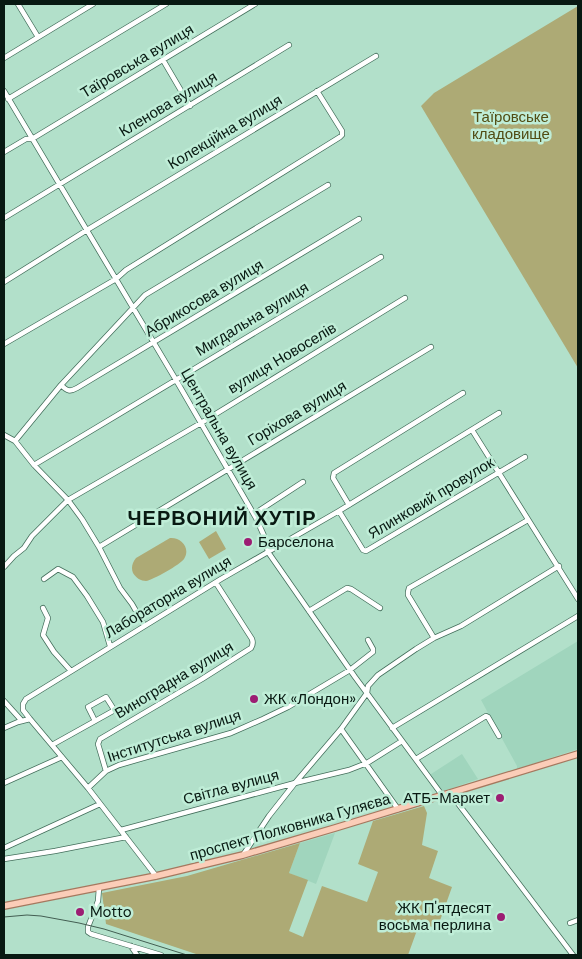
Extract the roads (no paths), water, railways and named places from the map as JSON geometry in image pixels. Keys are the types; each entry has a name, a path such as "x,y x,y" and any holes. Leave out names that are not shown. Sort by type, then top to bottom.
{"main road":[{"name":"проспект Полковника Гуляєва","path":"4,906 156,876 243,855 578,754"}],"street":[{"path":"18,4 38,37"},
{"path":"4,58 84,6 93,4"},
{"path":"8,99 166,4"},
{"name":"Таїровська вулиця","path":"4,152 26,139 32,139 255,4"},
{"name":"Кленова вулиця","path":"4,218 289,45"},
{"name":"Колекційна вулиця","path":"4,282 376,56"},
{"path":"163,60 190,106"},
{"name":"Центральна вулиця","path":"4,91 254,514 265,538 268,552 350,670 442,795"},
{"path":"4,344 116,279 126,270 340,137 342,131 317,91"},
{"name":"Абрикосова вулиця","path":"15,441 62,385 145,295 328,185"},
{"name":"Абрикосова вулиця","path":"62,385 69,391 77,388 359,219"},
{"name":"Мигдальна вулиця","path":"34,465 381,257"},
{"name":"вулиця Новоселів","path":"4,567 68,500 201,423 404,298"},
{"name":"Горіхова вулиця","path":"99,547 431,346"},
{"path":"349,505 333,478 334,473 463,393"},
{"name":"Лабораторна вулиця","path":"30,719 23,710 23,704 26,699 144,625 349,505 499,413"},
{"path":"472,430 578,598"},
{"path":"4,435 15,441 34,465 68,500 82,519 120,588 144,625"},
{"name":"Ялинковий провулок","path":"338,511 363,550 366,551 525,457"},
{"path":"254,514 303,482"},
{"path":"434,638 408,595 410,588 528,520"},
{"name":"Світла вулиця","path":"120,830 295,783 341,729 367,693 368,686 378,675 434,638 461,626 559,566"},
{"path":"44,579 58,569 73,577 103,622 110,646"},
{"name":"Виноградна вулиця","path":"106,771 98,744 100,739 251,648 252,639 216,583"},
{"path":"309,611 347,588 380,608"},
{"path":"44,608 48,618 43,635 54,652 71,671"},
{"path":"392,728 578,616"},
{"name":"Інститутська вулиця","path":"88,788 106,771 128,762 231,733 288,707 350,670 373,652 368,640"},
{"path":"52,745 95,721 114,710 106,697 88,707 95,721"},
{"path":"4,701 22,721"},
{"path":"416,759 486,716 499,736"},
{"path":"4,728 30,719 88,788 156,876"},
{"path":"341,729 398,809"},
{"path":"243,855 269,816 295,783 350,770 366,764 402,741"},
{"path":"4,783 62,757"},
{"path":"450,793 573,955"},
{"path":"4,848 100,804"},
{"path":"4,859 126,837"},
{"path":"99,888 98,901 88,927 88,932 161,955"},
{"path":"570,923 578,920"},
{"path":"131,946 137,955"}],"tram line":[{"path":"4,917 41,916 79,923 187,955"}],"place":[{"name":"Барселона","path":"248,542"},
{"name":"ЖК «Лондон»","path":"254,699"},
{"name":"АТБ-Маркет","path":"500,798"},
{"name":"Motto","path":"80,912"},
{"name":"ЖК П'ятдесят восьма перлина","path":"501,917"}],"district":[{"name":"ЧЕРВОНИЙ ХУТІР","path":"222,518"}],"park label":[{"name":"Таїровське кладовище","path":"511,126"}]}
